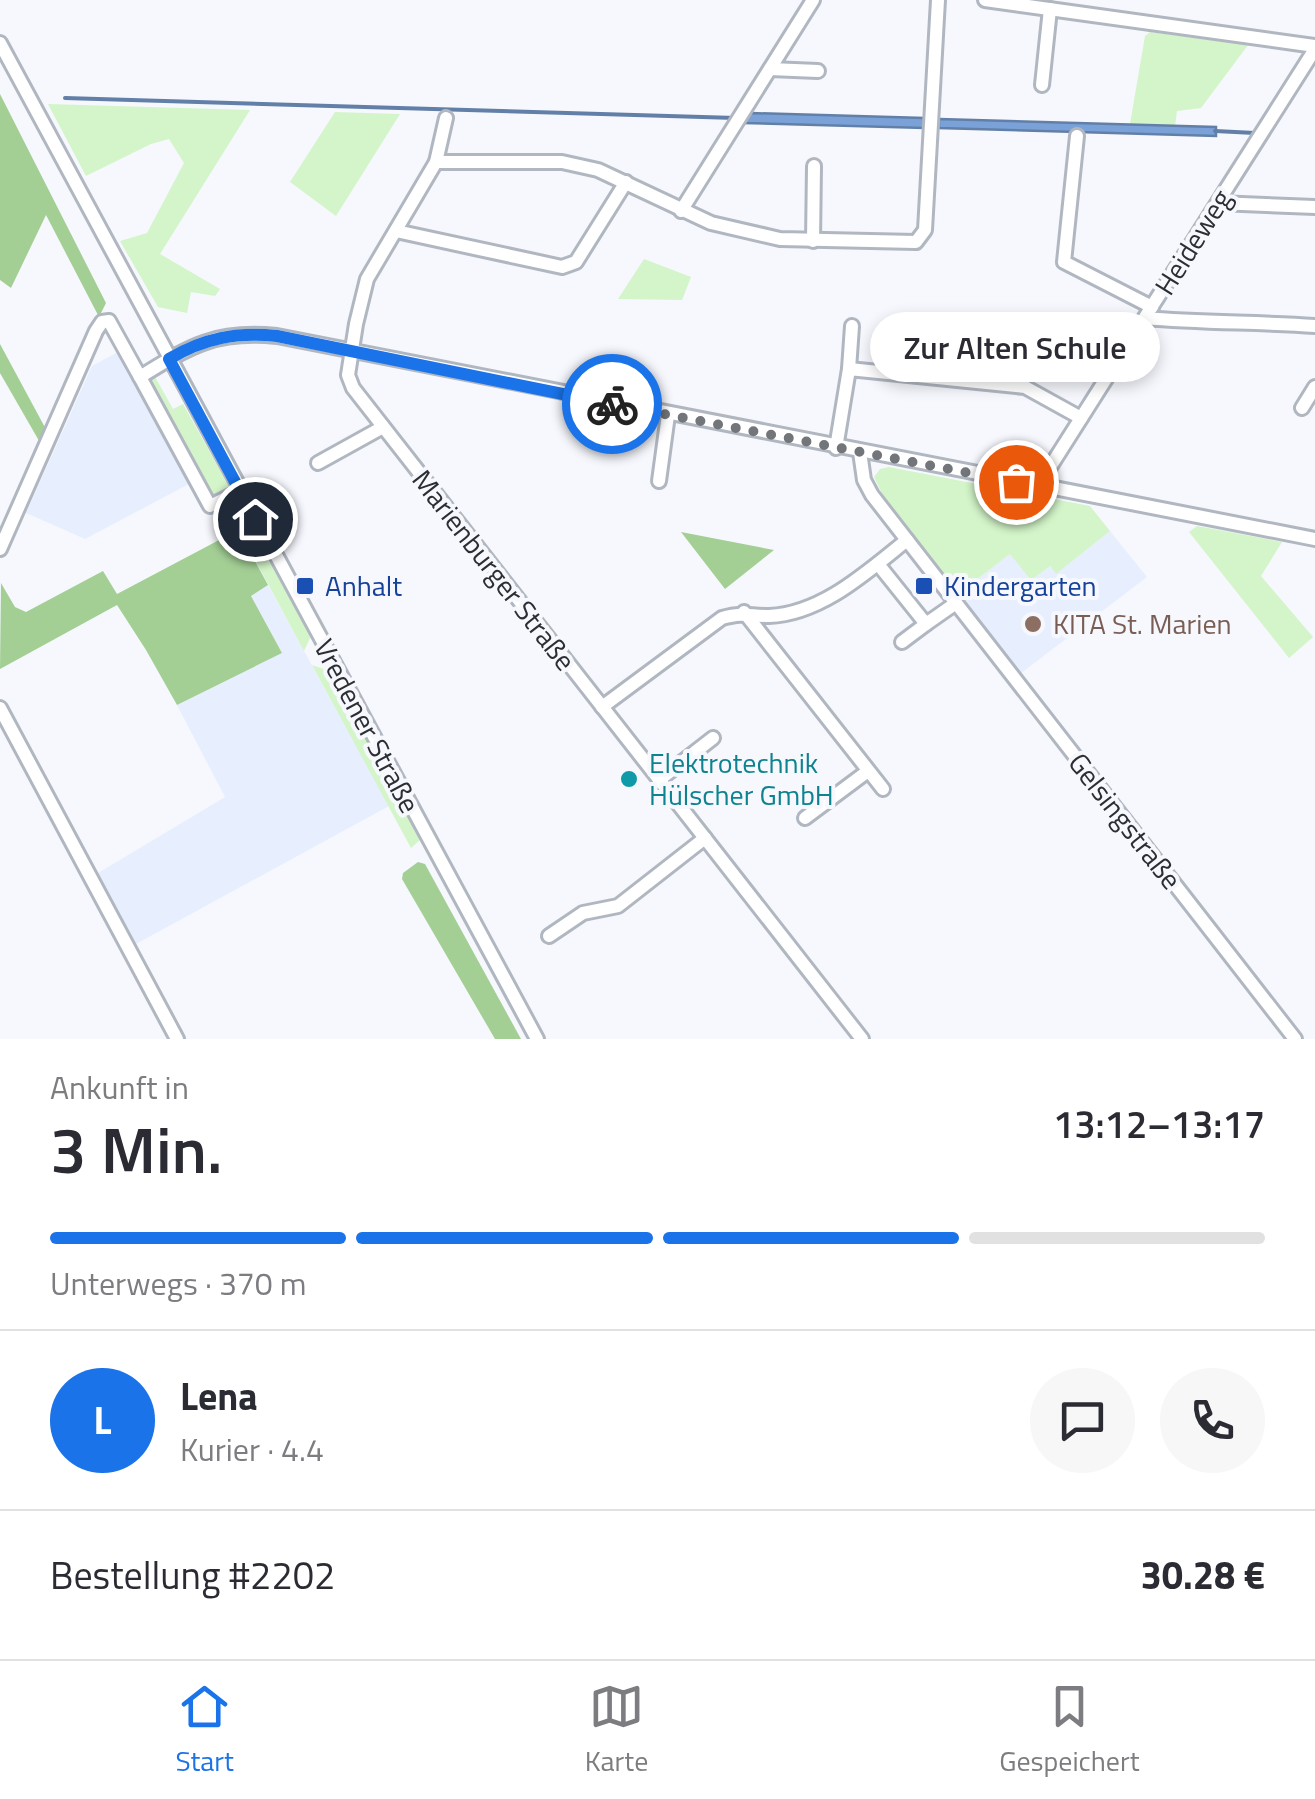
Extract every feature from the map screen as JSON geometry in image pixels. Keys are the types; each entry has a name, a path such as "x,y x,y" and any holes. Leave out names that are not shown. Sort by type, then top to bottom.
{"street":[{"path":"682,211 813,0"},
{"path":"436,162 562,162 598,170 711,222 780,239 916,242 925,230 938,0"},
{"path":"985,0 1315,48"},
{"path":"1042,85 1050,9"},
{"name":"Vredener Straße","path":"0,43 537,1039"},
{"name":"Heideweg","path":"1042,487 1044,475 1315,48"},
{"path":"770,70 818,70"},
{"path":"351,352 367,278 436,162 446,118"},
{"path":"1076,136 1064,262 1148,313 1213,324 1236,320 1315,326"},
{"path":"814,166 814,241"},
{"path":"396,232 562,267 576,262 626,182"},
{"path":"1218,203 1315,207"},
{"path":"0,549 102,322 109,321 115,329 210,506 240,491"},
{"path":"836,448 852,326"},
{"path":"140,377 195,344 212,338 260,334 1315,539"},
{"name":"Marienburger Straße","path":"351,352 348,375 383,427 862,1039"},
{"path":"849,369 1025,387 1081,418"},
{"path":"1302,408 1315,386"},
{"path":"659,481 668,415"},
{"path":"318,463 383,427"},
{"name":"Gelsingstraße","path":"860,452 864,480 908,540 1294,1039"},
{"path":"602,707 722,618 744,612 770,616 822,602 908,540"},
{"path":"878,564 926,624"},
{"path":"902,642 956,602"},
{"path":"744,612 883,789"},
{"path":"0,708 177,1039"},
{"path":"659,780 713,738"},
{"path":"805,818 868,771"},
{"path":"549,936 584,913 618,906 705,838"}],"shaded area":[{"path":"118,352 189,484 85,539 26,513 92,366"},
{"name":"KITA St. Marien","path":"1110,531 1147,577 1020,674 959,593 1010,554 1050,566 1057,573"},
{"path":"268,585 389,806 136,944 98,873 225,797 177,705 282,653 250,595"}],"green space":[{"path":"1150,32 1248,45 1201,108 1177,111 1175,126 1130,124 1145,36"},
{"path":"0,94 106,303 99,317 46,215 11,288 0,280"},
{"path":"48,104 250,110 160,254 220,289 215,296 191,292 187,313 158,307 120,241 147,233 184,163 169,139 86,176"},
{"path":"335,112 400,114 336,216 290,182"},
{"path":"644,259 691,277 682,300 618,299"},
{"path":"0,344 48,433 42,446 0,373"},
{"path":"154,375 173,409 183,404 230,488 214,501 148,381"},
{"path":"889,467 1090,506 1110,531 1056,574 1050,566 1031,580 1010,554 959,593 884,498 874,477 880,469"},
{"path":"231,500 260,553 274,567 311,636 304,651 239,530 232,533 218,507"},
{"path":"1197,526 1282,542 1261,576 1313,637 1289,658 1189,532"},
{"path":"238,530 268,585 251,596 282,653 177,705 117,605 0,669 1,583 15,607 26,612 103,571 117,594"},
{"path":"681,532 774,550 725,589"},
{"path":"312,665 330,671 421,839 411,848"},
{"path":"418,862 425,864 521,1039 495,1039 402,879 403,873"}],"water":[{"path":"751,113 924,118 924,128 745,123"},
{"path":"939,119 1216,127 1216,136 939,128"}],"waterway":[{"path":"65,98 736,118"},
{"path":"1215,131 1255,133"}],"way so far":[{"path":"612,404 1016,482"}],"place":[{"name":"Zur Alten Schule","path":"1016,482"},
{"name":"Anhalt","path":"305,586"},
{"name":"Kindergarten","path":"924,586"},
{"name":"KITA St. Marien","path":"1033,624"},
{"name":"Elektrotechnik Hülscher GmbH","path":"629,779"}],"route":[{"path":"255,519 169,359 212,338 277,336 612,404"}]}
